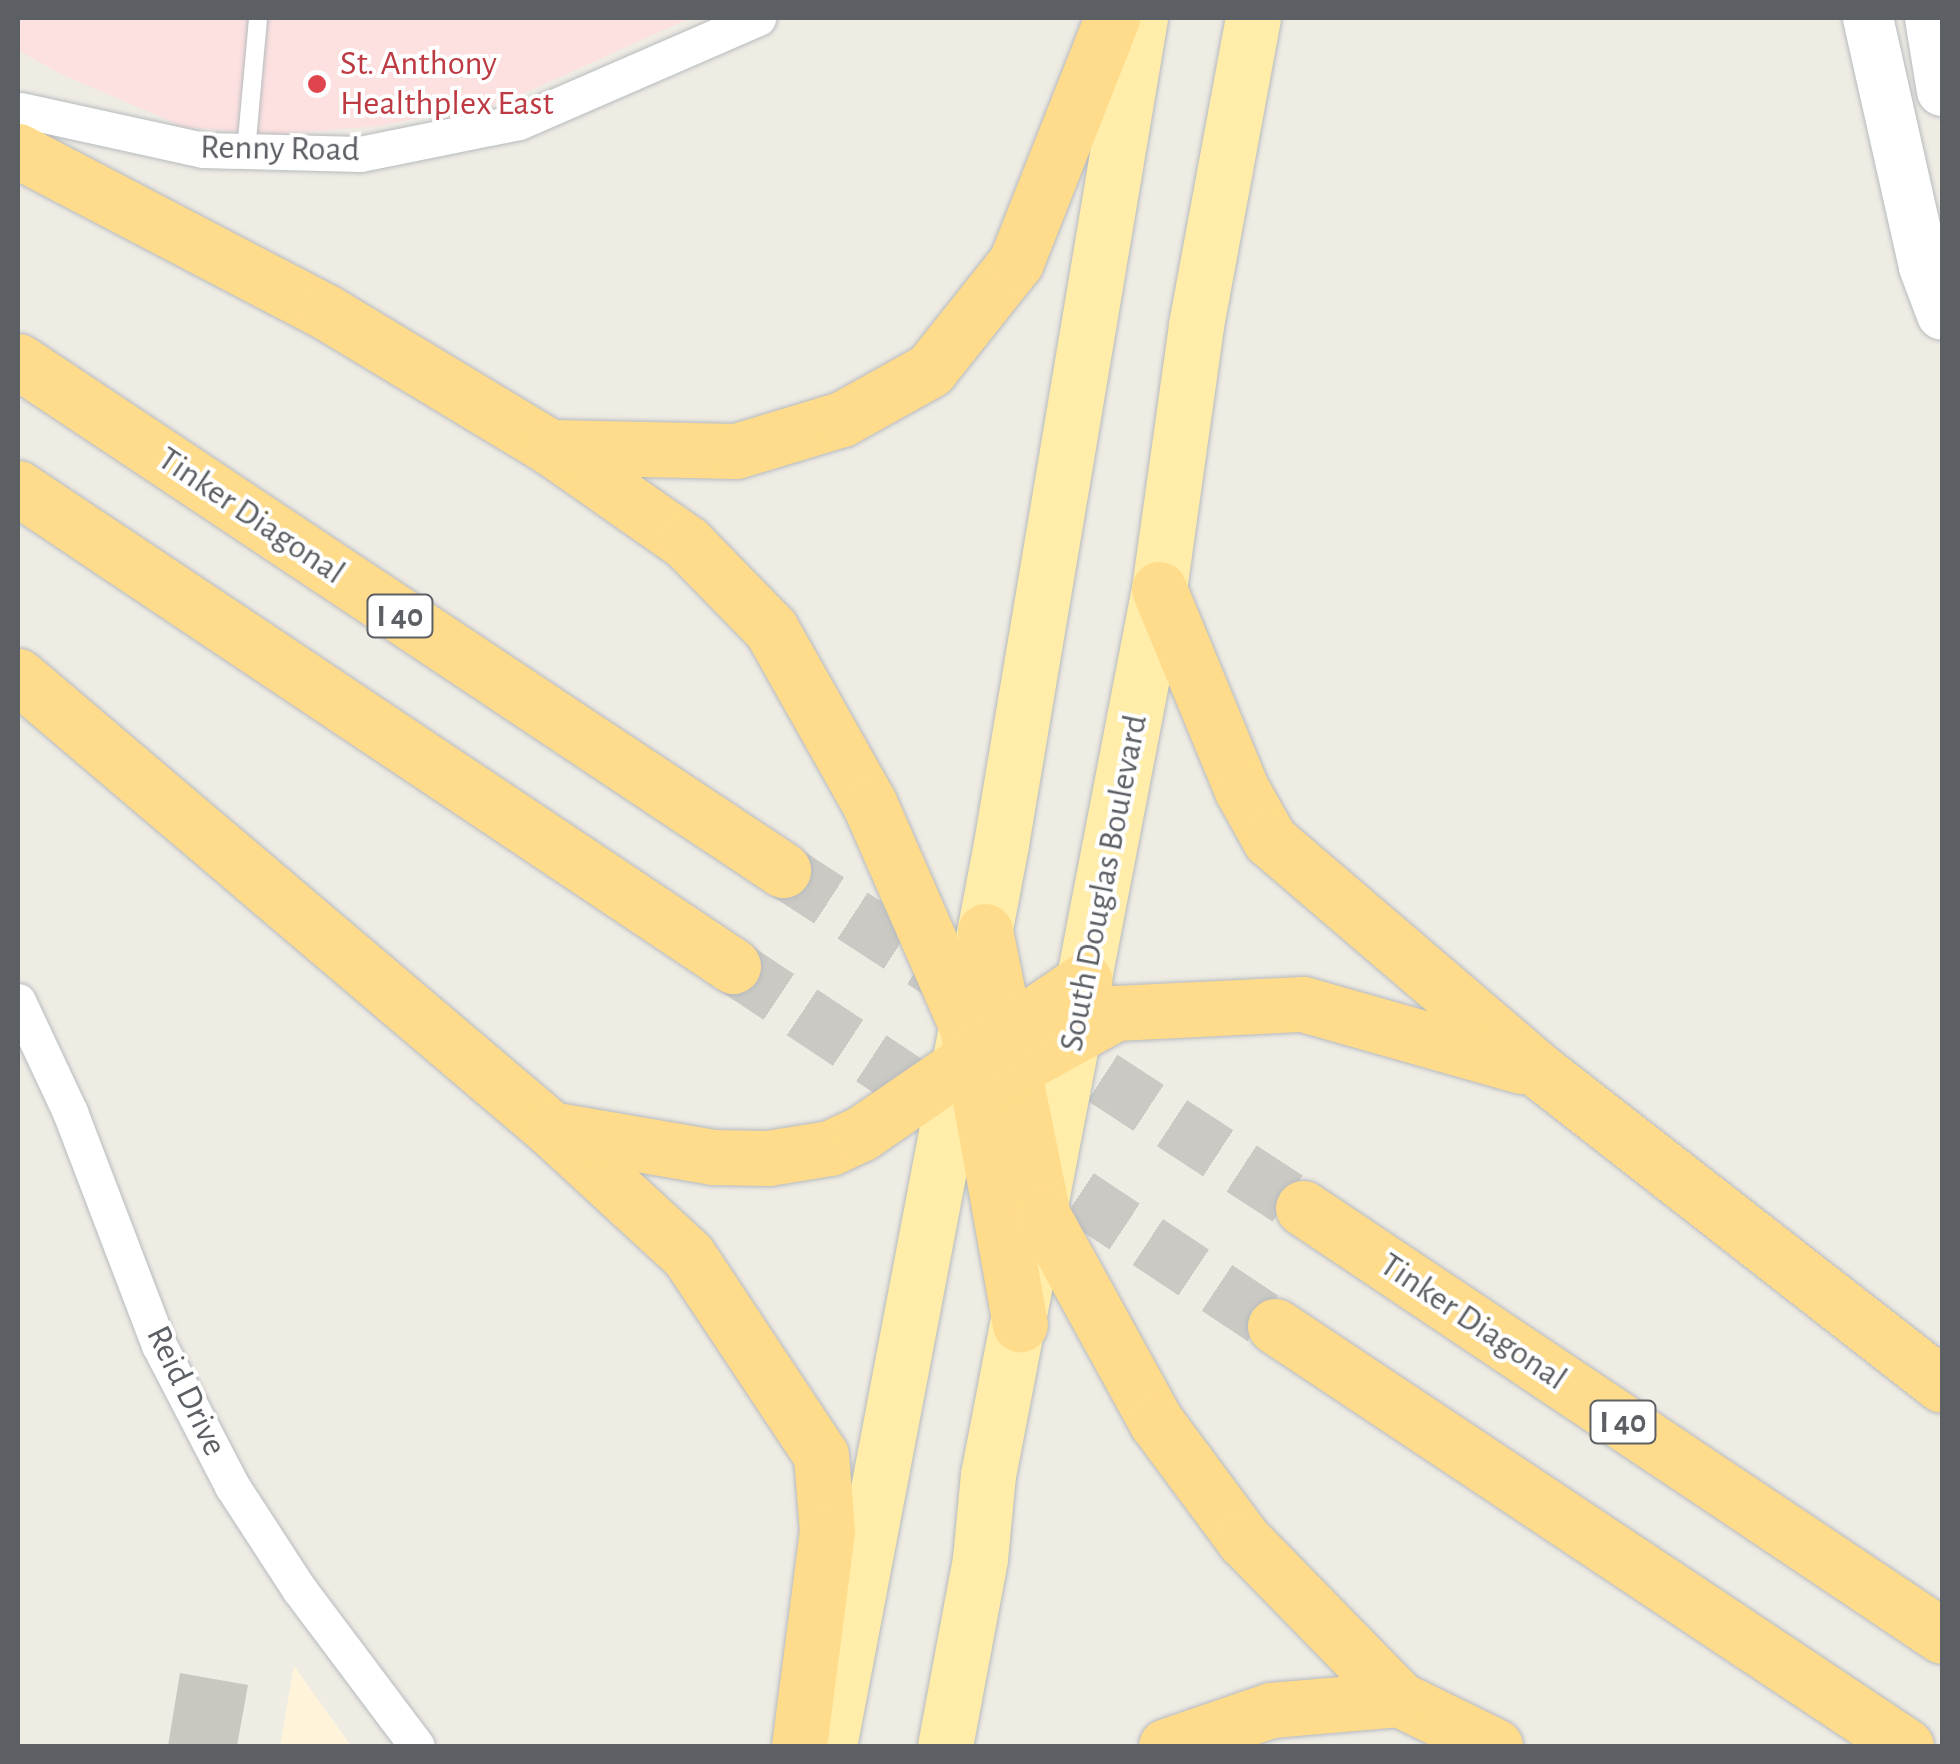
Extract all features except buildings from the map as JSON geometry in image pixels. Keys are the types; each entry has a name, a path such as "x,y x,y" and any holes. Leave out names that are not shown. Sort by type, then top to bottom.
{"highway":[{"path":"550,447 736,450 842,419 930,370 1016,262 1112,18"},
{"path":"19,130 550,447 688,543 771,629 870,805 1043,1216 1192,1478 1256,1553 1399,1699 1495,1746"},
{"name":"Tinker Diagonal","path":"18,362 784,870"},
{"path":"18,488 732,966"},
{"path":"1159,589 1242,790 1270,840 1322,891 1542,1072 1942,1385"},
{"path":"18,676 551,1129 688,1255 820,1454 827,1531 799,1746"},
{"path":"551,1129 713,1157 768,1158 830,1148 981,1064 1086,980"},
{"path":"981,1064 1075,1036 1116,1014 1303,1004 1542,1072"},
{"path":"981,1064 1020,1324"},
{"name":"Tinker Diagonal","path":"1303,1208 1942,1636"},
{"path":"1275,1326 1906,1746"},
{"path":"1166,1746 1271,1710 1399,1699"}],"main road":[{"path":"829,1746 981,1064 985,931 1140,18"},
{"name":"South Douglas Boulevard","path":"945,1746 980,1559 988,1475 1043,1216 1159,589 1196,326 1253,18"},
{"path":"1868,18 1924,268 1942,315"},
{"path":"1930,18 1942,91"}],"street":[{"name":"Renny Road","path":"19,130 246,151 360,154 519,122 758,18"},
{"name":"Reid Drive","path":"18,1001 70,1112 159,1344 232,1486 298,1588 417,1746"}],"lane":[{"path":"246,151 258,18"}],"shaded area":[{"name":"St. Anthony Healthplex East","path":"18,18 690,18 505,102 378,126 273,135 184,127 61,74 18,50"},
{"path":"294,1666 351,1746 280,1746"}],"tunnel":[{"path":"783,870 965,988"},
{"path":"733,966 1275,1326"},
{"path":"1033,1032 1303,1208"}],"place":[{"name":"St. Anthony Healthplex East","path":"317,84"}]}
